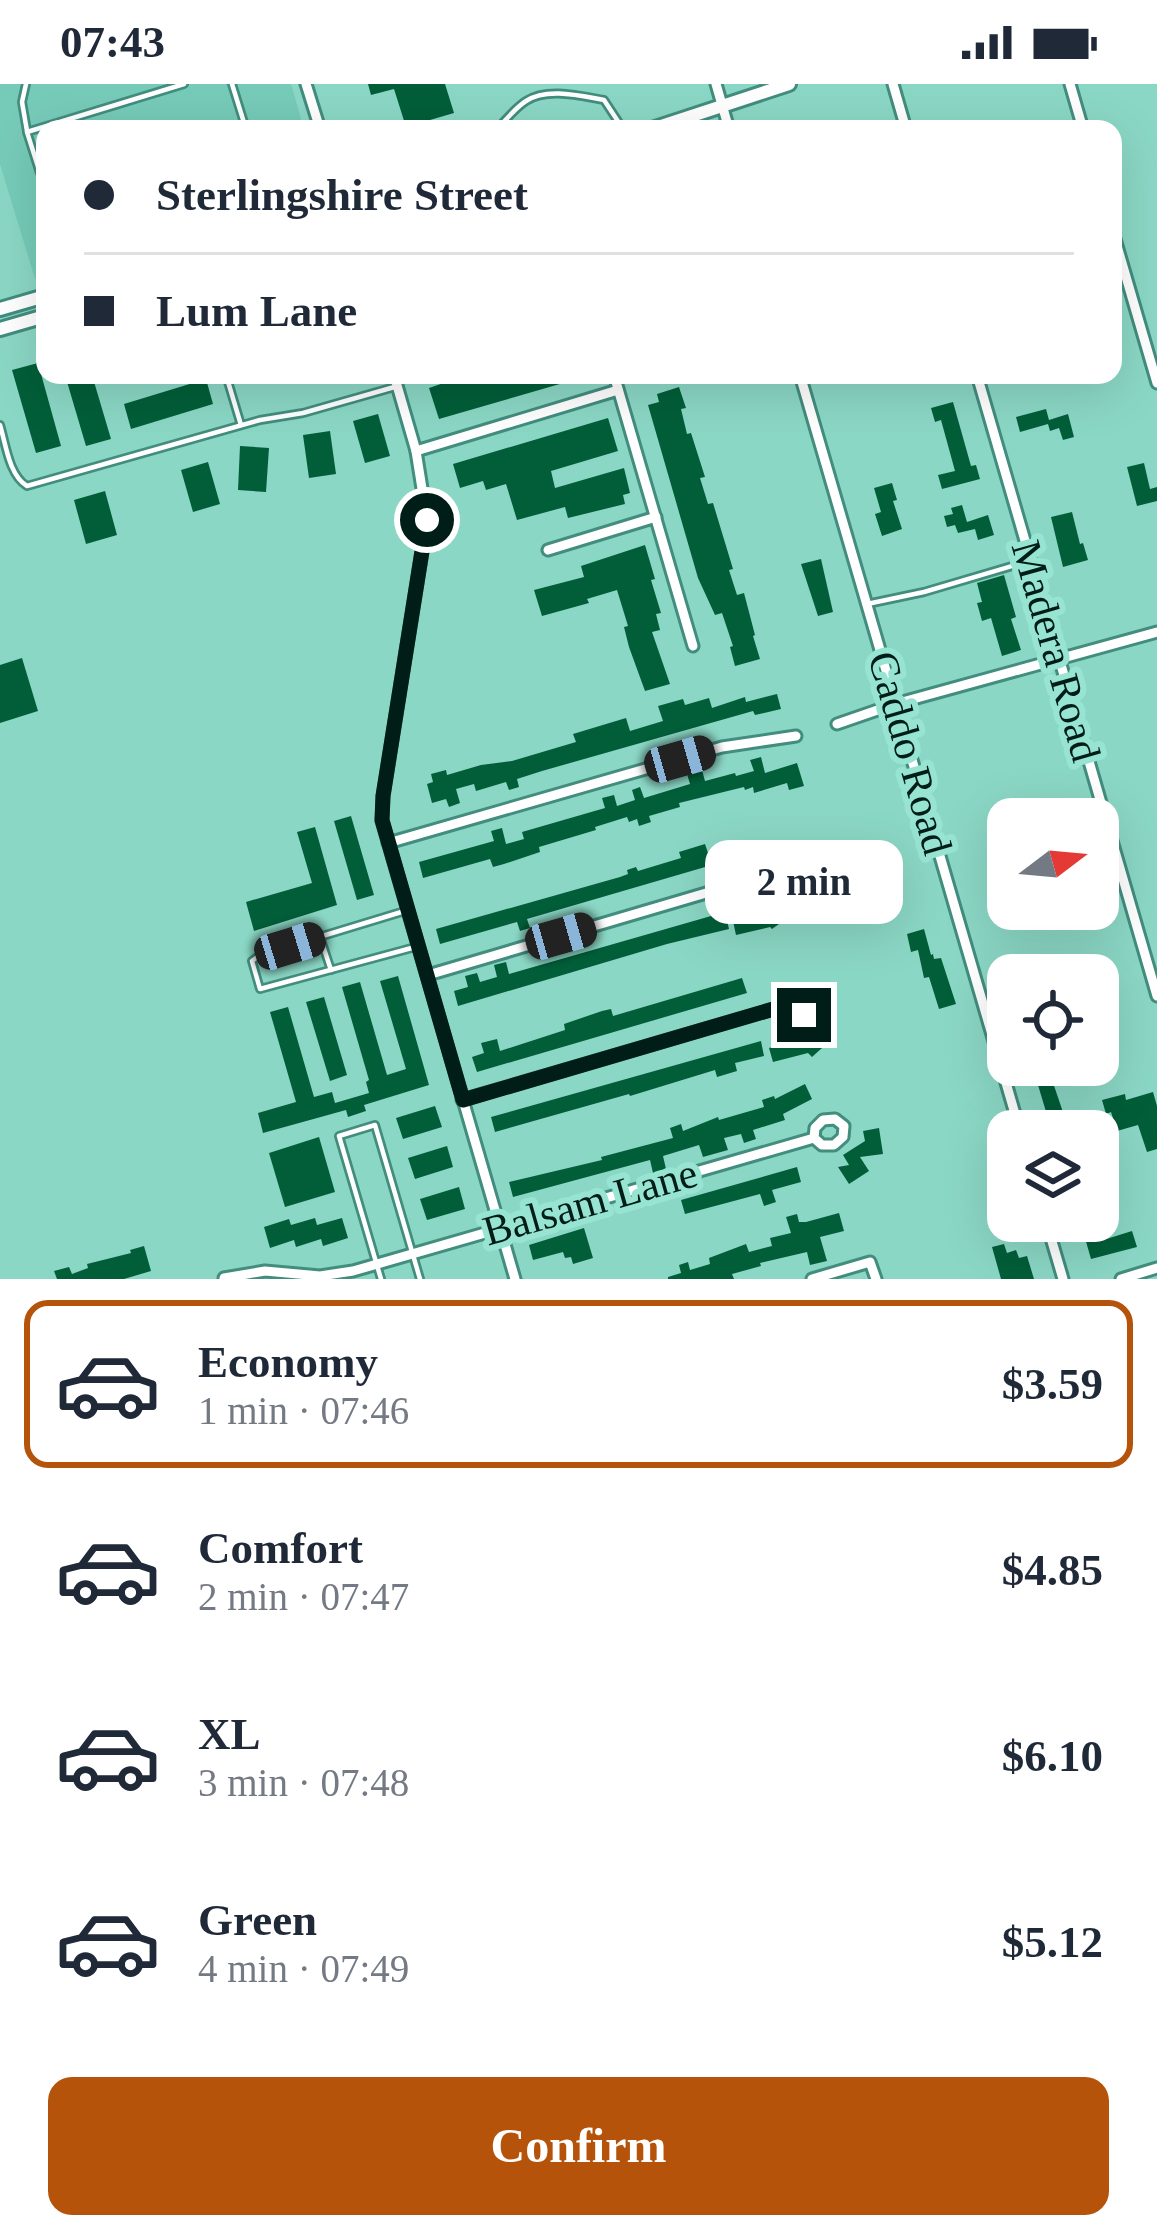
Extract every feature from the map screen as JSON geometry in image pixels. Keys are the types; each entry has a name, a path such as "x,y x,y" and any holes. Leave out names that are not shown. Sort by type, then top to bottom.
{"main road":[{"path":"681,120 789,84"},
{"path":"0,309 36,299"},
{"path":"0,329 36,319"}],"street":[{"path":"306,84 317,120"},
{"path":"716,84 727,120"},
{"path":"893,84 903,120"},
{"path":"1070,84 1080,120"},
{"path":"1122,263 1157,383"},
{"path":"397,384 416,451 427,520 382,820 515,1279"},
{"path":"616,384 693,646"},
{"name":"Caddo Road","path":"803,384 1014,1110"},
{"name":"Madera Road","path":"979,384 1157,996"},
{"path":"416,451 618,390"},
{"path":"548,550 656,517"},
{"path":"837,724 1157,632"},
{"path":"388,843 722,747 796,736"},
{"path":"428,975 740,883"},
{"path":"463,1100 777,1008"},
{"name":"Balsam Lane","path":"224,1278 265,1271 320,1276 376,1264 814,1138"},
{"path":"1052,1242 1063,1279"},
{"path":"812,1279 870,1262 876,1279"},
{"path":"1121,1279 1157,1268"}],"lane":[{"path":"26,84 22,102 36,160"},
{"path":"66,120 184,84"},
{"path":"232,84 243,120"},
{"path":"506,120 527,100 576,94 604,100 616,120"},
{"path":"27,132 36,129"},
{"path":"229,384 241,425"},
{"path":"0,425 15,475 27,486 260,419 303,413 387,384"},
{"path":"866,604 1030,561"},
{"path":"408,910 260,955 252,961 260,989 419,946"},
{"path":"320,937 331,970"},
{"path":"381,1279 338,1136 375,1125 420,1279"}],"shaded area":[{"path":"0,84 291,84 301,120 36,120 35,279 0,164"}],"building":[{"path":"368,84 445,84 454,113 430,120 404,120 394,89 371,95"},
{"path":"36,364 36,384 44,384 61,446 36,453 12,370"},
{"path":"68,384 95,384 111,439 86,446"},
{"path":"190,384 207,384 213,404 131,429 124,404"},
{"path":"441,384 560,384 439,419 429,388"},
{"path":"679,387 687,434 691,433 705,477 700,478 708,504 713,503 737,595 744,593 760,659 735,666 722,613 715,615 698,578 648,405 659,402 657,394"},
{"path":"953,402 971,466 976,465 980,479 942,489 938,475 955,471 941,420 935,422 931,408"},
{"path":"1046,409 1049,420 1068,414 1074,437 1063,440 1059,428 1050,431 1048,424 1020,432 1016,417"},
{"path":"378,414 390,456 365,463 353,421"},
{"path":"608,418 618,451 551,471 555,488 624,468 630,493 623,495 625,504 568,518 565,507 517,520 506,484 486,490 483,481 460,488 453,464"},
{"path":"330,431 336,474 309,478 303,435"},
{"path":"240,446 269,448 266,492 238,490"},
{"path":"208,462 220,504 193,512 181,470"},
{"path":"1144,463 1150,489 1157,487 1157,501 1137,506 1127,467"},
{"path":"892,483 902,529 882,536 874,488"},
{"path":"105,491 117,535 86,544 74,500"},
{"path":"962,505 967,522 988,515 994,535 978,540 975,529 958,533 955,525 947,527 944,516"},
{"path":"1072,512 1088,560 1063,567 1051,517"},
{"path":"645,545 661,613 656,614 660,630 652,632 670,684 645,691 629,647 617,590 542,616 534,590 584,577 581,566"},
{"path":"821,559 833,612 818,616 801,564"},
{"path":"1004,575 1021,650 1002,656 991,618 982,621 977,583"},
{"path":"22,658 38,711 0,723 0,665"},
{"path":"777,694 781,709 755,715 753,711 542,771 517,779 519,787 509,790 506,782 476,791 474,784 456,789 460,803 449,807 446,799 432,803 427,784 433,782 431,774 512,761 576,742 573,734 626,718 630,731 663,721 658,706 683,699 685,705 709,698 712,708 745,697 746,702"},
{"path":"761,757 765,773 797,763 804,786 789,790 787,783 754,793 753,787 744,787 679,803 680,807 649,816 651,822 639,826 637,819 629,822 627,817 504,864 493,867 490,859 423,878 419,862 494,841 491,831 502,828 506,844 524,839 522,832 605,808 602,798 614,795 617,806 635,800 632,790 640,787 644,798 690,784 687,774 702,770 705,781 736,776 754,771 750,760"},
{"path":"351,816 374,895 357,900 334,821"},
{"path":"315,827 337,905 254,931 246,902 312,883 297,832"},
{"path":"705,844 712,865 527,919 530,928 520,931 517,922 440,944 436,929 620,877 636,867 638,871 681,858 679,852"},
{"path":"778,894 793,914 772,929 736,935 733,921 776,910 769,901"},
{"path":"725,912 729,929 458,1006 454,991 468,987 465,976 477,973 480,982 497,977 494,965 506,962 509,974"},
{"path":"924,929 931,955 941,958 956,1004 939,1009 929,977 924,978 918,950 911,952 907,934"},
{"path":"398,976 429,1085 364,1105 366,1111 348,1117 346,1110 263,1133 258,1113 296,1102 270,1012 288,1007 314,1097 332,1092 335,1103 369,1093 342,987 360,982 387,1075 406,1069 380,981"},
{"path":"742,978 747,993 477,1072 472,1057 484,1053 481,1043 497,1039 500,1051 565,1030 564,1024 602,1011 611,1009 613,1016"},
{"path":"324,997 347,1075 330,1081 306,1002"},
{"path":"819,1025 832,1039 812,1057 808,1053 773,1062 769,1048 793,1041 795,1046"},
{"path":"761,1041 764,1056 735,1063 737,1071 717,1077 715,1070 495,1132 491,1117"},
{"path":"805,1084 812,1099 783,1114 785,1120 753,1130 756,1139 744,1143 741,1134 724,1138 728,1150 703,1157 699,1145 663,1156 666,1169 653,1173 650,1160 513,1197 509,1182 673,1138 670,1128 681,1124 683,1131 764,1107 762,1100"},
{"path":"1038,1086 1054,1086 1062,1110 1046,1110"},
{"path":"1153,1092 1157,1149 1147,1152 1138,1125 1119,1130 1119,1110 1105,1110 1102,1100 1125,1094 1126,1100"},
{"path":"435,1106 442,1127 403,1139 396,1118"},
{"path":"879,1128 883,1154 860,1157 869,1171 849,1184 838,1167 849,1165 843,1155 865,1141 863,1131"},
{"path":"319,1137 335,1192 285,1207 269,1153"},
{"path":"447,1146 453,1167 415,1179 408,1158"},
{"path":"797,1167 801,1182 772,1190 776,1202 764,1206 760,1194 685,1214 681,1200"},
{"path":"459,1187 465,1209 427,1220 420,1199"},
{"path":"839,1213 844,1231 820,1237 827,1261 810,1265 807,1252 760,1263 732,1274 734,1279 668,1279 681,1273 679,1265 688,1262 690,1270 746,1244 749,1252 772,1246 770,1238 791,1233 786,1217 797,1214 799,1222 806,1222"},
{"path":"315,1218 317,1225 342,1218 348,1238 323,1246 321,1239 296,1247 294,1240 270,1248 264,1227"},
{"path":"584,1228 593,1258 573,1264 563,1252 533,1260 529,1245"},
{"path":"1132,1231 1137,1247 1091,1259 1086,1242 1119,1242 1119,1235"},
{"path":"1004,1244 1007,1253 1016,1250 1019,1258 1027,1256 1034,1279 1001,1279 992,1247"},
{"path":"144,1246 151,1271 124,1279 57,1279 54,1271 69,1267 72,1274 88,1268 87,1264"}],"route":[{"path":"427,520 382,820 463,1100 777,1008 787,1019 804,1015"}]}
